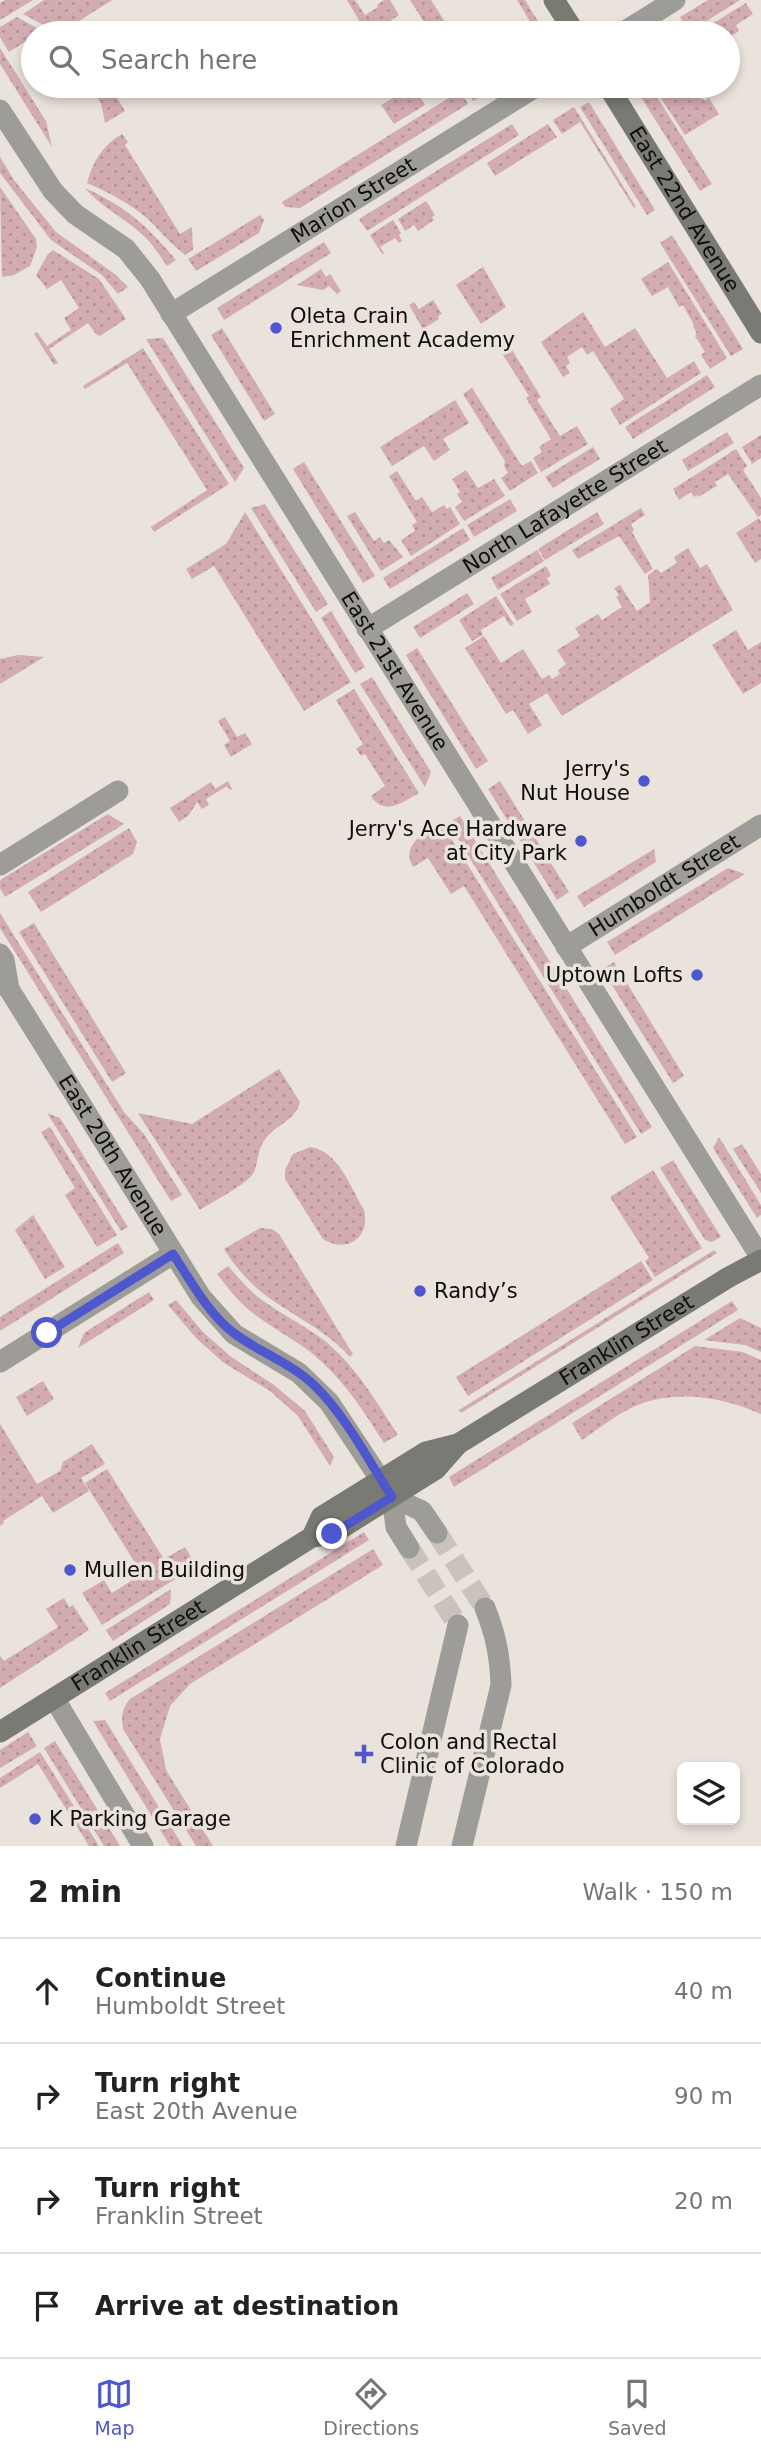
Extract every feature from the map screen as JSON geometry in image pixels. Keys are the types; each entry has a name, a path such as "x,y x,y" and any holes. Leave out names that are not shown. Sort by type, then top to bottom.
{"street":[{"path":"554,0 567,21"},
{"path":"641,21 675,0"},
{"name":"Marion Street","path":"171,314 518,98"},
{"name":"East 22nd Avenue","path":"615,98 761,332"},
{"name":"East 21st Avenue","path":"0,110 53,191 75,214 126,249 150,279 761,1259"},
{"name":"North Lafayette Street","path":"367,629 761,385"},
{"path":"0,865 118,791"},
{"name":"Humboldt Street","path":"566,947 761,825"},
{"name":"East 20th Avenue","path":"0,954 4,960 5,985 201,1297 234,1334 299,1373 315,1386 343,1422 386,1488"},
{"path":"0,1362 173,1254"},
{"name":"Franklin Street","path":"0,1732 312,1537 321,1517 386,1488 426,1452 458,1444 761,1259"},
{"path":"386,1488 422,1511 437,1533"},
{"path":"386,1488 396,1527 409,1548"},
{"path":"462,1846 501,1685 496,1636 485,1608"},
{"path":"406,1846 458,1625"},
{"path":"54,1698 143,1846"}],"shaded area":[{"path":"5,0 33,0 0,20 0,3"},
{"path":"44,0 112,0 79,21 36,21 23,14"},
{"path":"347,0 355,0 365,15 384,0 390,0 399,15 390,21 359,21"},
{"path":"410,0 431,0 444,21 423,21"},
{"path":"517,0 525,0 538,21 530,21"},
{"path":"708,0 740,0 707,21 682,21 680,17"},
{"path":"746,3 753,14 740,22 717,21"},
{"path":"17,17 24,21 21,21 21,44 9,52 0,37 0,27"},
{"path":"0,48 21,81 21,98 0,64"},
{"path":"21,98 32,98 46,121 52,147"},
{"path":"98,98 117,98 125,111 105,123"},
{"path":"393,98 420,98 425,105 394,124 381,105"},
{"path":"449,98 464,98 468,104 300,208 285,207 282,202"},
{"path":"642,98 658,98 712,184 700,191"},
{"path":"661,98 702,98 704,101 709,98 719,114 685,135"},
{"path":"589,102 655,210 647,215 580,107"},
{"path":"574,107 636,207 634,208 580,122 562,134 553,120"},
{"path":"512,124 519,135 367,231 359,219"},
{"path":"548,124 557,137 495,176 487,163"},
{"path":"122,134 128,142 125,145 180,234 192,227 193,250 185,255 134,208 87,183 100,154"},
{"path":"0,157 14,180 56,232 116,275 128,287 118,294 102,275 51,240 0,173"},
{"path":"0,187 36,239 37,247 30,266 14,275 2,277"},
{"path":"85,188 135,218 176,260 167,266 143,235"},
{"path":"426,201 435,215 432,217 434,220 418,231 414,225 405,231 398,219"},
{"path":"260,215 264,220 259,233 196,271 188,259"},
{"path":"393,220 401,233 399,235 402,241 399,243 395,238 380,247 384,253 382,254 370,235"},
{"path":"672,235 743,349 731,356 660,243"},
{"path":"324,242 331,253 224,320 217,308"},
{"path":"53,250 99,279 126,319 100,336 88,323 49,349 58,363 54,365 34,334 37,332 47,346 71,330 64,318 79,308 61,280 47,289 36,275"},
{"path":"668,262 727,358 710,369 701,355 705,352 695,336 697,334 694,325 683,305 679,307 668,287 652,296 641,279"},
{"path":"483,267 506,307 481,324 456,285"},
{"path":"321,269 326,277 330,274 341,291 337,294 329,286 323,290 297,285"},
{"path":"433,300 442,314 423,329 409,305 414,302 419,309"},
{"path":"583,312 605,347 635,328 667,378 694,361 701,373 620,425 610,409 624,399 593,351 587,355 582,347 567,357 570,363 566,366 570,373 563,377 541,342"},
{"path":"222,328 275,414 264,421 211,335"},
{"path":"163,338 244,468 235,482 146,339"},
{"path":"507,342 541,397 537,400 560,436 577,426 588,444 541,472 533,458 542,452 539,447 551,439 526,398 529,396 498,347"},
{"path":"143,348 229,484 154,532 151,527 207,490 127,363 85,389 83,386"},
{"path":"707,375 715,387 633,439 625,427"},
{"path":"472,388 522,466 531,461 538,473 510,491 501,478 508,473 504,466 505,461 463,394"},
{"path":"455,400 469,423 443,439 450,450 434,461 424,446 392,466 380,447"},
{"path":"727,432 734,443 688,471 682,460"},
{"path":"761,435 761,458 752,464 742,447"},
{"path":"593,447 600,459 553,488 545,477"},
{"path":"736,449 747,466 743,470 761,498 761,515 758,517 728,474 715,482 717,486 698,497 694,497 691,492 679,500 673,489"},
{"path":"304,462 375,576 363,583 293,469"},
{"path":"466,470 478,488 494,479 505,496 464,521 455,507 462,502 457,494 460,492 452,479"},
{"path":"397,471 416,501 422,497 432,512 444,505 447,509 450,507 460,524 411,556 401,540 415,531 412,525 417,522 389,476"},
{"path":"510,499 517,511 474,537 467,525"},
{"path":"265,504 328,604 316,612 251,508"},
{"path":"641,508 645,515 631,524 634,530 632,532 653,569 645,574 619,536 578,559 572,550"},
{"path":"245,512 351,682 304,711 214,566 192,579 186,569 226,544"},
{"path":"355,512 374,541 380,537 384,543 389,540 403,557 381,571 347,516"},
{"path":"597,512 604,524 545,560 538,549"},
{"path":"759,518 761,559 755,563 736,533"},
{"path":"463,528 470,540 390,589 383,578"},
{"path":"688,548 700,568 707,564 733,610 562,716 547,693 529,704 542,725 528,734 513,710 506,714 465,648 484,636 501,663 523,649 542,679 549,675 552,679 560,674 558,670 566,664 557,650 580,636 575,628 598,614 602,620 622,607 614,588 620,585 637,611 650,602 648,575 657,569 661,573 677,563 674,557"},
{"path":"537,550 544,561 498,590 491,578"},
{"path":"546,566 551,575 547,578 550,584 525,599 532,612 517,621 500,594"},
{"path":"467,593 474,604 420,638 413,627"},
{"path":"496,596 514,624 510,626 504,616 481,630 483,635 472,641 459,620"},
{"path":"331,611 365,667 355,673 321,618"},
{"path":"736,630 748,650 761,642 761,683 743,694 712,645"},
{"path":"417,648 488,761 476,769 406,655"},
{"path":"18,655 44,657 0,684 0,659"},
{"path":"372,677 431,772 425,787 360,684"},
{"path":"354,689 419,793 394,806 382,806 371,796 385,786 365,754 361,756 356,749 363,744 336,700"},
{"path":"225,717 237,737 245,733 252,744 231,757 224,745 230,741 218,721"},
{"path":"228,781 232,789 227,786 206,799 209,805 202,809 197,802 189,815 179,822 170,808 211,782 215,789"},
{"path":"500,781 569,892 557,900 488,789"},
{"path":"108,814 124,824 5,897 0,888 0,880"},
{"path":"460,816 652,1127 641,1134 448,823"},
{"path":"441,822 637,1137 625,1144 464,886 451,894 428,858 413,867 410,859 412,846"},
{"path":"129,828 137,842 133,854 41,912 28,892"},
{"path":"654,849 656,862 584,907 577,896"},
{"path":"728,868 745,874 615,955 607,942"},
{"path":"0,913 124,1112 144,1134 182,1195 171,1201 0,928"},
{"path":"34,923 126,1073 112,1082 19,932"},
{"path":"614,962 684,1076 673,1083 602,969"},
{"path":"279,1069 300,1102 298,1108 264,1141 250,1177 200,1210 138,1113 192,1124"},
{"path":"47,1113 60,1118 128,1227 121,1231"},
{"path":"50,1127 117,1235 97,1247 65,1195 75,1188 41,1132"},
{"path":"719,1137 761,1205 761,1215 757,1218 713,1148"},
{"path":"742,1144 761,1174 761,1193 733,1149"},
{"path":"310,1147 329,1155 343,1171 364,1210 364,1228 355,1241 340,1245 323,1239 285,1179 285,1170 293,1154"},
{"path":"673,1160 721,1237 712,1242 705,1240 660,1168"},
{"path":"653,1170 702,1248 655,1277 645,1261 649,1258 610,1197"},
{"path":"33,1215 65,1267 45,1279 15,1230"},
{"path":"260,1228 272,1229 279,1234 353,1354 350,1357 329,1338 260,1291 228,1255 224,1249"},
{"path":"118,1243 124,1253 0,1331 0,1317"},
{"path":"714,1250 717,1253 461,1413 459,1410"},
{"path":"641,1261 653,1280 468,1396 456,1377"},
{"path":"228,1266 257,1296 333,1348 363,1383 398,1435 384,1443 352,1395 324,1364 243,1305 217,1274"},
{"path":"149,1292 154,1300 78,1348 84,1333"},
{"path":"176,1300 202,1331 230,1356 274,1385 305,1411 334,1457 330,1466 298,1416 270,1391 224,1363 196,1338 168,1305"},
{"path":"732,1301 738,1310 454,1487 449,1477"},
{"path":"740,1318 761,1328 761,1352 745,1345 704,1340"},
{"path":"695,1346 743,1352 761,1360 761,1414 718,1400 688,1397 658,1399 627,1410 582,1440 572,1423"},
{"path":"43,1381 54,1399 27,1416 16,1397"},
{"path":"0,1424 37,1484 60,1471 63,1462 92,1444 105,1464 81,1478 89,1491 53,1513 42,1496 3,1521 0,1526"},
{"path":"107,1469 164,1559 185,1547 196,1566 102,1625 82,1593 104,1580 112,1593 142,1574 85,1483"},
{"path":"364,1532 369,1540 110,1701 105,1693"},
{"path":"373,1549 383,1565 190,1684 170,1706 160,1739 166,1770 213,1846 196,1846 123,1729 125,1706 130,1699"},
{"path":"171,1589 170,1604 113,1641 106,1630"},
{"path":"64,1598 69,1607 73,1605 89,1630 0,1688 0,1656 4,1661 58,1627 46,1609"},
{"path":"105,1720 183,1846 170,1846 93,1721"},
{"path":"28,1732 37,1746 0,1768 0,1750"},
{"path":"55,1741 120,1846 104,1846 44,1748"},
{"path":"40,1752 99,1846 89,1846 38,1764 0,1788 0,1778"}],"tunnel":[{"path":"437,1533 485,1608"},
{"path":"409,1548 458,1625"}],"place":[{"name":"Oleta Crain Enrichment Academy","path":"276,328"},
{"name":"Jerry's Nut House","path":"644,781"},
{"name":"Jerry's Ace Hardware at City Park","path":"581,841"},
{"name":"Uptown Lofts","path":"697,975"},
{"name":"Randy’s","path":"420,1291"},
{"name":"Mullen Building","path":"70,1570"},
{"name":"Colon and Rectal Clinic of Colorado","path":"364,1754"},
{"name":"K Parking Garage","path":"35,1819"}],"route":[{"path":"47,1333 173,1254 201,1297 234,1334 299,1373 315,1386 343,1422 392,1497 332,1534"}]}
